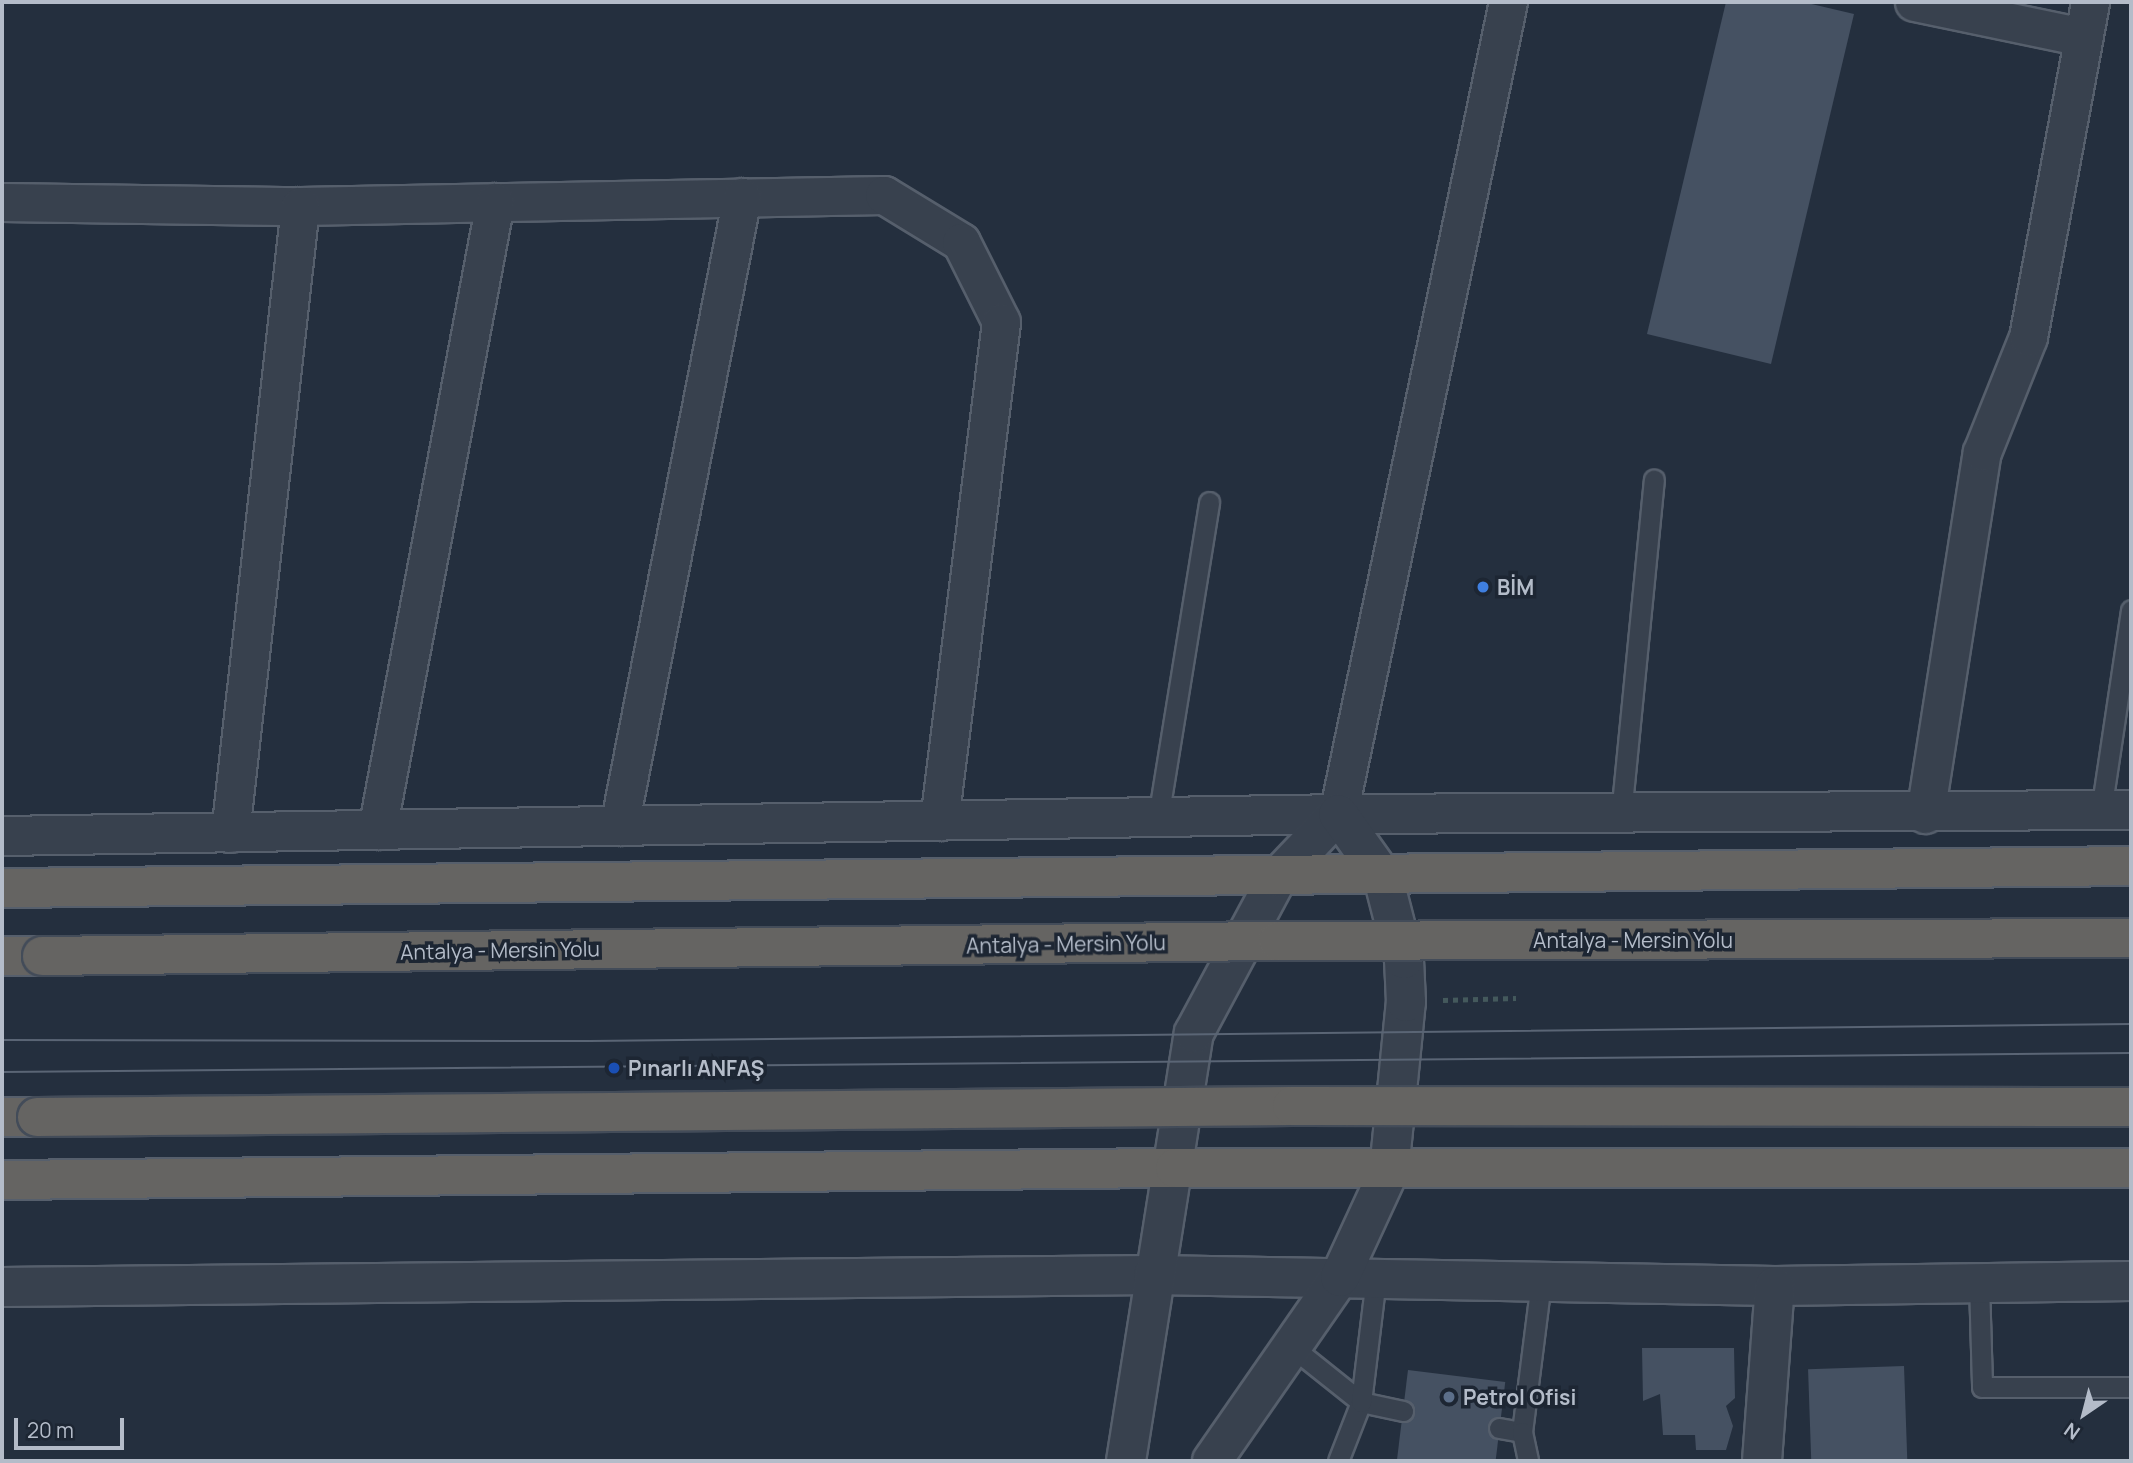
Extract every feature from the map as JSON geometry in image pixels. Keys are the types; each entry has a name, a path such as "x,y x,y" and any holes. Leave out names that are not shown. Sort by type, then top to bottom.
{"highway":[{"path":"2,888 1383,877 2131,866"},
{"name":"Antalya - Mersin Yolu","path":"2,956 1278,941 2131,937"},
{"path":"19,1117 1292,1106 2131,1107"},
{"path":"2,1180 1175,1168 1389,1171 2131,1168"}],"street":[{"path":"1126,1461 1153,1275 1175,1168 1194,1033 1277,878 1338,814 1508,2"},
{"path":"1914,2 2083,37"},
{"path":"1925,814 1982,452 2028,337 2090,2"},
{"path":"2,202 300,206 884,194 961,242 1001,322 939,821"},
{"path":"619,826 742,197"},
{"path":"377,830 495,202"},
{"path":"230,832 300,206"},
{"path":"2,836 1338,814 1925,814 2116,811"},
{"path":"1212,1461 1292,1346 1358,1277 1389,1171 1406,1002 1404,959 1383,877 1338,814"},
{"path":"2,1287 1153,1275 1775,1286 2131,1281"},
{"path":"1762,1461 1775,1286"}],"lane":[{"path":"1622,815 1654,481"},
{"path":"1158,818 1209,502"},
{"path":"2116,811 2131,610"},
{"path":"1338,1461 1361,1402 1358,1277"},
{"path":"1528,1461 1522,1432 1541,1281"},
{"path":"1979,1283 1982,1387 2131,1387"},
{"path":"1292,1346 1361,1402 1403,1411"},
{"path":"1499,1428 1522,1432"}],"path":[{"path":"1406,1002 1516,998"}],"building":[{"path":"1726,2 1803,2 1854,14 1771,364 1647,334"},
{"path":"1642,1348 1734,1348 1735,1398 1726,1406 1733,1426 1726,1450 1696,1450 1695,1435 1663,1435 1660,1394 1643,1401"},
{"path":"1904,1366 1907,1461 1811,1461 1808,1369"},
{"path":"1408,1370 1505,1382 1496,1461 1397,1460"}],"tram line":[{"path":"2,1040 590,1041 2131,1024"},
{"path":"2,1072 2131,1053"}],"place":[{"name":"BİM","path":"1483,587"},
{"name":"Pınarlı ANFAŞ","path":"614,1068"},
{"name":"Petrol Ofisi","path":"1449,1397"}]}
